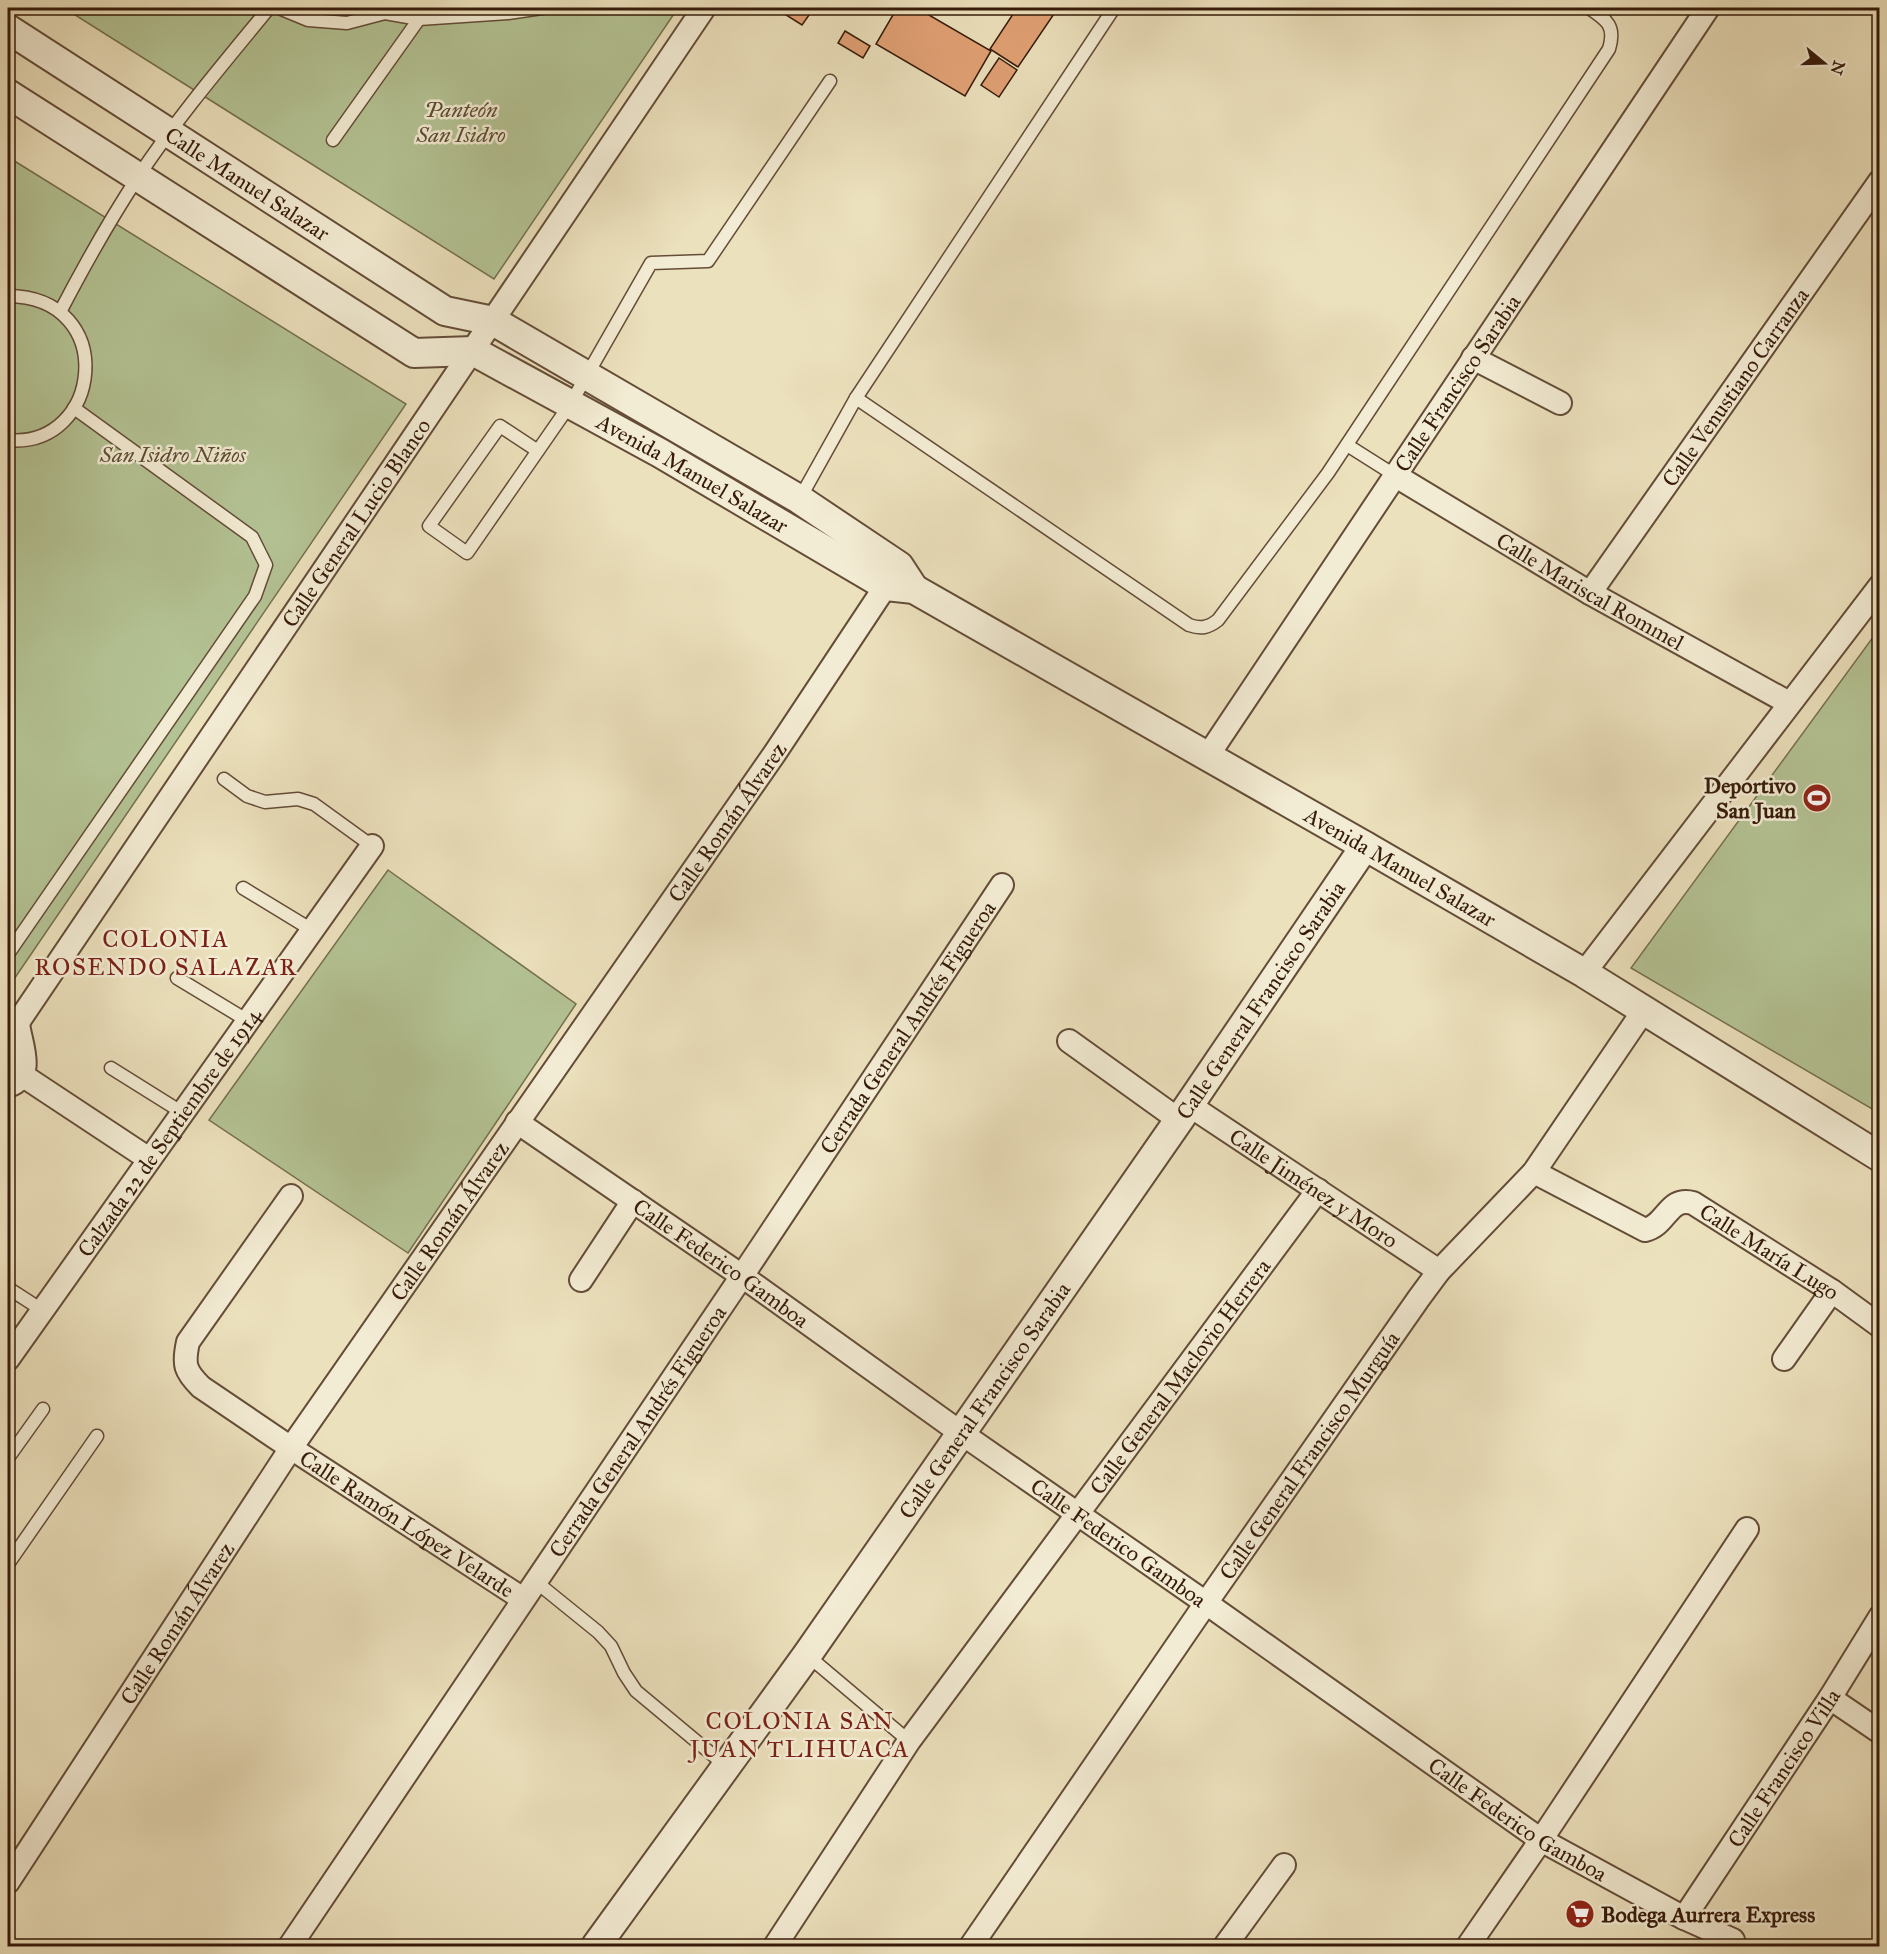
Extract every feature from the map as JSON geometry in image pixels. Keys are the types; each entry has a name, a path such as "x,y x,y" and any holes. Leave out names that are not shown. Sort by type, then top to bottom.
{"street":[{"name":"Calle General Lucio Blanco","path":"13,1030 704,8"},
{"name":"Calle Francisco Sarabia","path":"1207,757 1708,8"},
{"name":"Calle Manuel Salazar","path":"8,29 445,311 493,321"},
{"path":"8,94 414,353 473,351"},
{"name":"Calle Venustiano Carranza","path":"1590,593 1880,181"},
{"name":"Avenida Manuel Salazar","path":"493,321 675,426 791,513 892,576 1584,973 1880,1157"},
{"name":"Avenida Manuel Salazar","path":"473,351 660,453 791,513"},
{"path":"1473,358 1560,403"},
{"path":"660,453 675,426"},
{"name":"Calle Mariscal Rommel","path":"1396,476 1590,593 1789,703"},
{"name":"Calle Román Álvarez","path":"8,1882 291,1448 775,753 892,576"},
{"path":"1584,973 1789,703 1872,610 1880,586"},
{"name":"Calzada 22 de Septiembre de 1914","path":"8,1359 372,846"},
{"name":"Calle General Francisco Sarabia","path":"602,1945 726,1766 807,1655 1184,1112 1365,846"},
{"name":"Cerrada General Andrés Figueroa","path":"290,1947 1002,885"},
{"name":"Calle General Francisco Murguía","path":"971,1947 1206,1603 1419,1298 1439,1271 1534,1172 1644,1010"},
{"path":"13,1030 20,1040 26,1057 15,1080 149,1160"},
{"name":"Calle Jiménez y Moro","path":"1069,1041 1184,1112 1318,1190 1439,1271"},
{"name":"Calle Federico Gamboa","path":"517,1122 742,1276 961,1433 1541,1840 1684,1918 1733,1940"},
{"name":"Calle María Lugo","path":"1534,1172 1645,1230 1658,1224 1678,1202 1693,1203 1832,1292 1880,1326"},
{"name":"Calle General Maclovio Herrera","path":"775,1947 909,1742 1318,1190"},
{"name":"Calle Ramón López Velarde","path":"291,1196 189,1342 184,1360 189,1375 201,1387 291,1448 529,1590"},
{"path":"581,1280 633,1201"},
{"path":"1784,1359 1832,1292"},
{"path":"1468,1947 1747,1529"},
{"name":"Calle Francisco Villa","path":"1684,1918 1830,1698 1880,1617"},
{"path":"1830,1698 1880,1732"},
{"path":"1225,1947 1284,1865"}],"lane":[{"path":"60,312 95,245 138,177 169,133 269,8"},
{"path":"279,8 308,20 347,23 388,10 419,19 508,13 542,8"},
{"path":"791,513 856,398 1114,8"},
{"path":"856,398 1179,618 1199,628 1210,626 1218,620 1347,445 1609,48 1613,38 1611,26 1603,17 1589,8"},
{"path":"333,140 419,19"},
{"path":"538,451 500,426 429,526 467,553 538,451 571,403 651,263 708,261 830,81"},
{"path":"8,296 28,297 60,312 69,321 81,342 86,364 84,387 74,408 59,425 40,436 18,441 8,440"},
{"path":"8,954 255,596 266,565 252,537 74,408"},
{"path":"1347,445 1396,476"},
{"path":"224,778 247,796 265,802 298,799 314,804 372,846"},
{"path":"243,888 312,930"},
{"path":"177,978 248,1021"},
{"path":"111,1068 183,1113"},
{"path":"8,1288 42,1310"},
{"path":"8,1458 43,1409"},
{"path":"8,1563 98,1436"},
{"path":"529,1590 598,1632 611,1646 636,1691 726,1766"},
{"path":"807,1655 909,1742"}],"green space":[{"name":"Panteón San Isidro","path":"64,8 678,8 494,279"},
{"name":"San Isidro Niños","path":"8,157 406,404 8,988"},
{"name":"Deportivo San Juan","path":"1879,629 1879,1113 1631,968"},
{"path":"388,870 576,1004 408,1253 209,1120"}],"building":[{"path":"775,8 814,8 802,25"},
{"path":"897,8 917,8 991,51 965,96 876,44"},
{"path":"1017,8 1058,8 1018,67 990,49"},
{"path":"845,31 870,46 863,58 838,43"},
{"path":"999,58 1017,70 999,97 981,85"}],"place":[{"name":"Deportivo San Juan","path":"1817,798"},
{"name":"Bodega Aurrera Express","path":"1580,1914"}],"district":[{"name":"COLONIA ROSENDO SALAZAR","path":"166,953"},
{"name":"COLONIA SAN JUAN TLIHUACA","path":"800,1735"}]}
